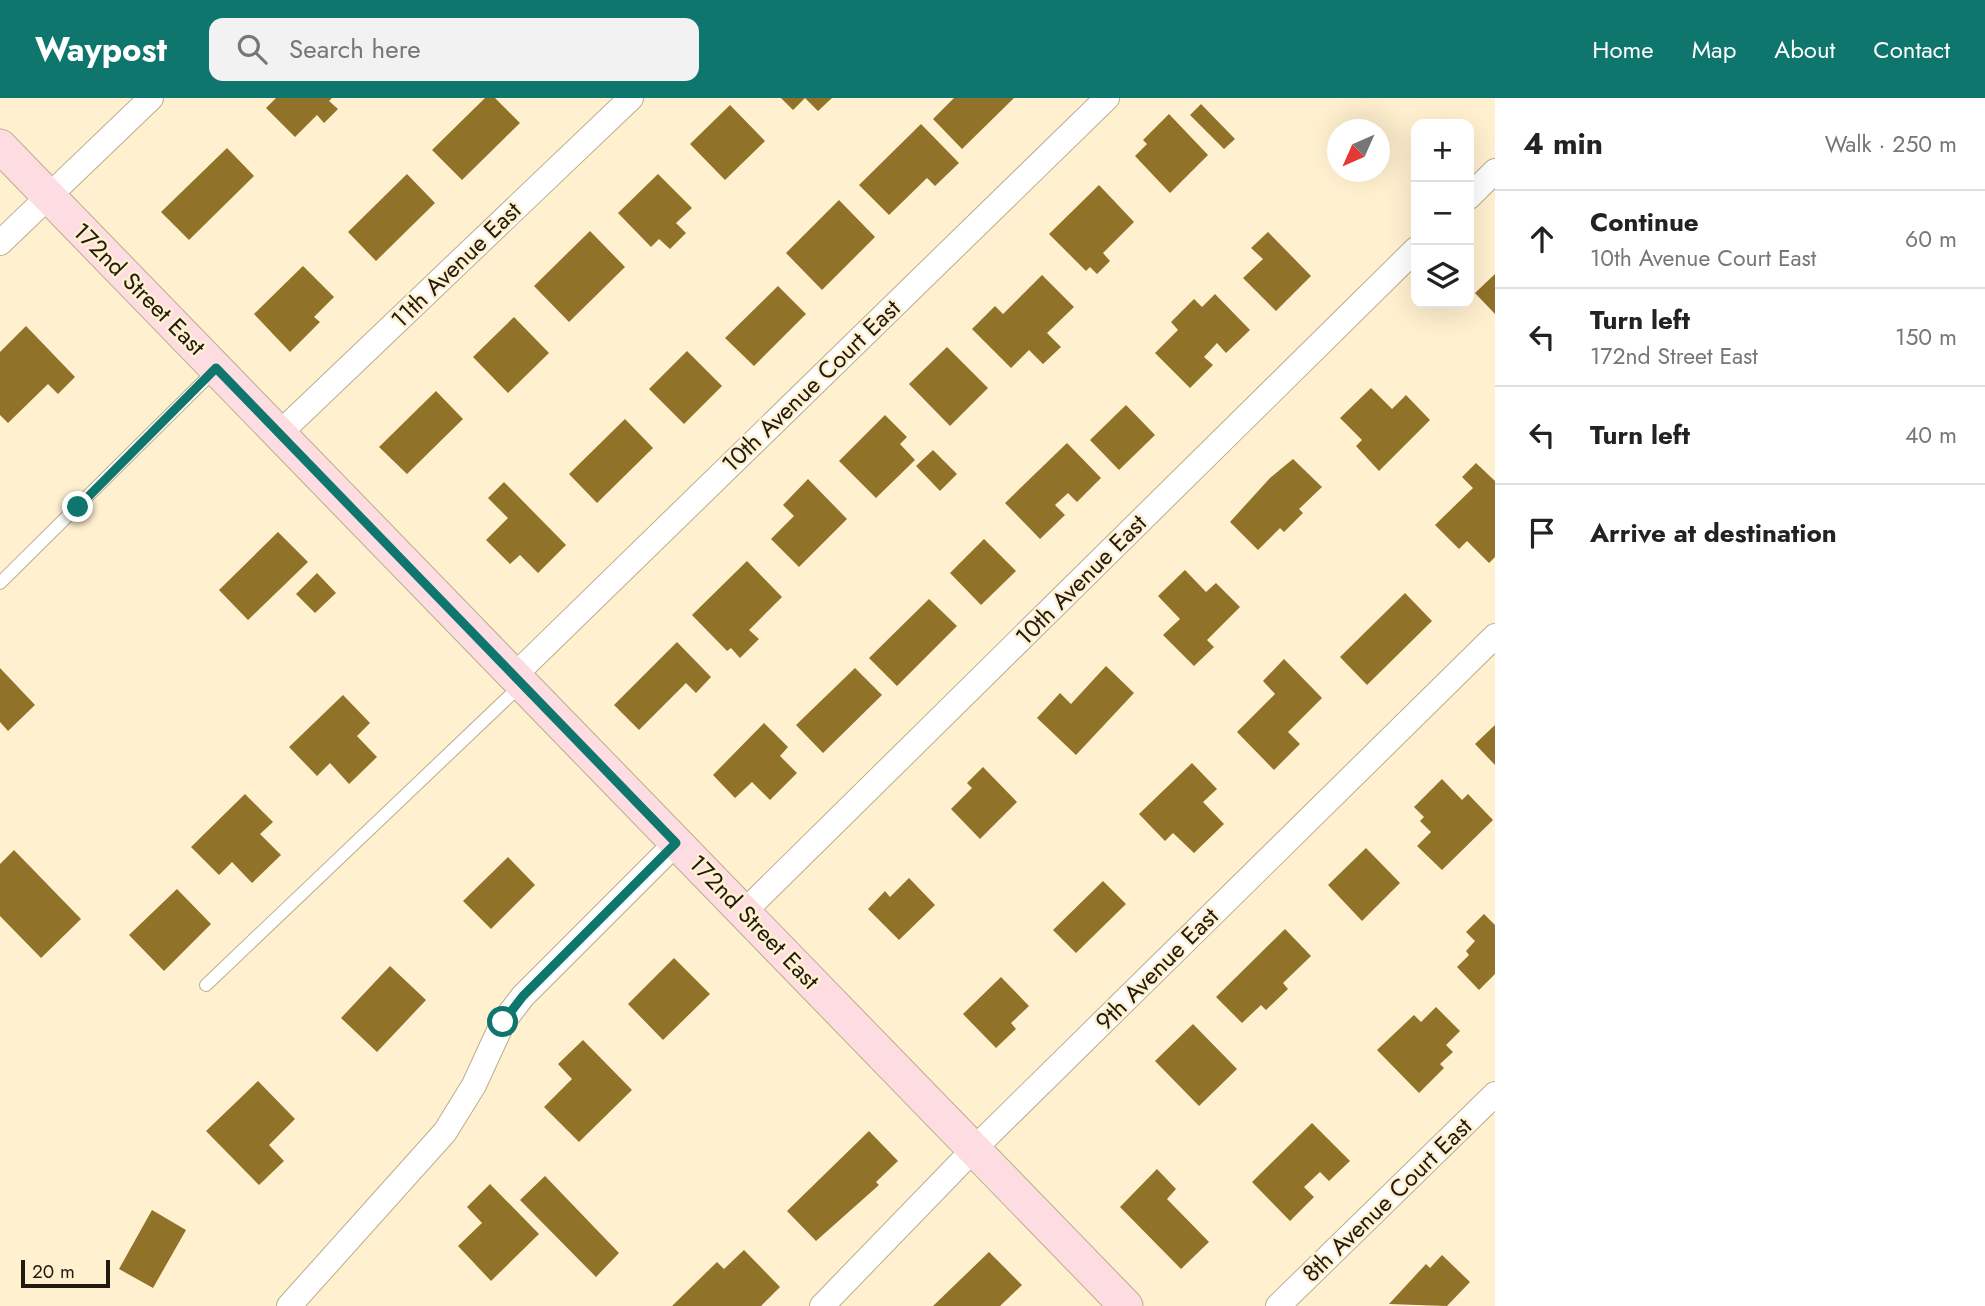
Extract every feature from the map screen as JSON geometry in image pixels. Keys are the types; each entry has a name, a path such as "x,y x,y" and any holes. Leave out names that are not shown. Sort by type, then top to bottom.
{"street":[{"path":"0,243 151,98"},
{"name":"11th Avenue East","path":"281,432 631,98"},
{"name":"10th Avenue Court East","path":"520,678 1107,98"},
{"name":"172nd Street East","path":"0,146 520,678 676,843 1126,1306"},
{"path":"1474,192 1495,171"},
{"name":"10th Avenue East","path":"745,911 1411,254"},
{"name":"9th Avenue East","path":"822,1306 974,1149 1495,636"},
{"path":"289,1306 445,1132 474,1085 503,1022 523,996 676,843"},
{"name":"8th Avenue Court East","path":"1278,1306 1495,1094"}],"lane":[{"path":"0,583 216,368"},
{"path":"206,985 520,678"}],"building":[{"path":"276,98 332,98 329,101 338,109 324,123 317,115 295,137 266,108"},
{"path":"485,98 495,98 520,123 462,180 432,150"},
{"path":"781,98 805,98 793,110"},
{"path":"805,98 832,98 818,111"},
{"path":"954,98 1014,98 962,149 933,119"},
{"path":"1201,104 1235,139 1224,149 1190,115"},
{"path":"730,105 765,141 725,180 690,144"},
{"path":"1169,114 1208,155 1170,193 1135,156 1147,144 1143,140"},
{"path":"921,124 959,163 935,186 927,178 889,215 859,185"},
{"path":"227,148 254,176 189,240 161,212"},
{"path":"407,174 435,203 376,261 348,232"},
{"path":"658,174 692,208 676,223 686,233 670,249 659,239 651,247 618,213"},
{"path":"1099,185 1134,222 1103,253 1110,261 1097,274 1090,267 1086,271 1049,234"},
{"path":"839,200 875,237 822,290 786,253"},
{"path":"590,231 625,267 569,322 534,286"},
{"path":"1268,232 1311,276 1276,311 1243,278 1263,259 1251,248"},
{"path":"303,266 334,297 314,317 320,322 290,352 254,314"},
{"path":"1495,274 1495,314 1475,293"},
{"path":"1042,275 1074,307 1047,333 1061,347 1043,364 1029,350 1011,368 972,329 995,306 1003,314"},
{"path":"778,286 806,314 754,366 725,338"},
{"path":"1215,294 1250,330 1226,353 1217,343 1204,357 1213,365 1190,388 1155,353 1178,330 1171,322 1194,299 1202,307"},
{"path":"514,317 549,353 508,393 473,357"},
{"path":"26,326 75,377 58,394 48,384 8,423 0,415 0,352"},
{"path":"947,347 988,388 950,426 909,384"},
{"path":"687,351 722,386 684,424 649,389"},
{"path":"1371,388 1392,409 1406,395 1430,420 1379,471 1356,446 1362,440 1340,418"},
{"path":"436,391 463,419 407,474 379,447"},
{"path":"1126,405 1155,435 1119,470 1090,440"},
{"path":"885,415 907,437 900,444 915,460 876,498 839,461"},
{"path":"625,419 653,448 597,503 569,474"},
{"path":"1067,443 1101,478 1077,502 1068,493 1055,505 1065,515 1040,539 1005,503"},
{"path":"933,450 957,474 940,491 916,466"},
{"path":"1293,459 1322,487 1299,509 1303,513 1284,532 1280,528 1258,550 1230,522 1270,478"},
{"path":"1476,463 1495,481 1495,557 1489,563 1467,541 1459,549 1435,525 1473,488 1462,477"},
{"path":"808,479 847,519 799,567 771,539 794,516 783,505"},
{"path":"504,482 566,545 538,573 520,555 510,564 486,540 508,518 488,498"},
{"path":"278,532 308,562 248,620 219,590"},
{"path":"984,539 1016,571 981,605 950,573"},
{"path":"747,561 782,597 749,630 759,639 740,658 731,648 727,651 692,615"},
{"path":"1185,570 1206,592 1216,583 1240,607 1207,640 1214,647 1194,666 1163,635 1180,619 1158,596"},
{"path":"317,573 336,593 315,613 296,594"},
{"path":"1405,593 1432,621 1367,685 1340,657"},
{"path":"929,599 957,626 897,686 869,658"},
{"path":"677,642 711,677 696,693 686,683 639,730 614,705"},
{"path":"1284,659 1322,698 1288,732 1300,744 1274,770 1237,732 1275,694 1263,681"},
{"path":"1106,666 1134,693 1076,755 1037,718 1060,693 1071,704"},
{"path":"0,668 35,705 8,731 0,722"},
{"path":"855,668 882,695 823,753 796,725"},
{"path":"343,695 370,723 357,736 377,757 349,784 330,763 317,776 289,747"},
{"path":"764,723 788,747 780,756 797,773 770,800 752,782 735,798 713,775"},
{"path":"1495,725 1495,765 1475,744"},
{"path":"1192,763 1217,789 1203,802 1224,824 1194,853 1173,833 1165,841 1139,814"},
{"path":"983,767 1017,802 980,839 951,809 972,788 967,783"},
{"path":"1442,779 1462,800 1468,794 1493,820 1442,870 1417,846 1431,832 1420,821 1424,817 1414,807"},
{"path":"245,794 273,822 260,834 281,855 252,883 232,862 219,875 191,847"},
{"path":"1366,848 1400,883 1362,921 1328,885"},
{"path":"14,850 81,919 41,958 0,916 0,864"},
{"path":"508,857 535,885 491,929 463,901"},
{"path":"909,878 935,905 899,940 868,909 885,891 890,897"},
{"path":"1103,881 1126,904 1076,953 1053,930"},
{"path":"177,889 211,924 164,971 129,935"},
{"path":"1484,914 1495,925 1495,974 1479,990 1457,967 1469,955 1466,951 1475,941 1466,932"},
{"path":"1285,929 1311,956 1283,983 1288,989 1266,1010 1261,1005 1242,1023 1216,997"},
{"path":"674,958 710,994 663,1040 628,1004"},
{"path":"390,966 426,1000 377,1052 341,1018"},
{"path":"1001,977 1029,1006 1011,1023 1016,1029 996,1048 963,1014"},
{"path":"1436,1007 1460,1031 1446,1045 1453,1052 1440,1064 1444,1068 1419,1093 1377,1050 1414,1015 1421,1022"},
{"path":"1193,1024 1237,1069 1199,1106 1155,1061"},
{"path":"583,1040 632,1090 579,1142 544,1107 572,1079 558,1064"},
{"path":"258,1081 295,1119 269,1145 284,1161 259,1185 206,1131"},
{"path":"1312,1123 1350,1161 1329,1181 1320,1172 1304,1187 1314,1197 1290,1221 1252,1182"},
{"path":"869,1131 898,1161 876,1182 879,1185 816,1241 787,1211"},
{"path":"1157,1169 1176,1189 1167,1199 1209,1242 1181,1269 1120,1207"},
{"path":"545,1176 619,1253 596,1277 520,1200"},
{"path":"490,1184 539,1234 491,1281 458,1246 482,1223 467,1207"},
{"path":"152,1210 186,1230 153,1288 119,1269"},
{"path":"744,1250 780,1287 761,1306 672,1306 717,1262 724,1269"},
{"path":"989,1252 1022,1285 1000,1306 933,1306"},
{"path":"1442,1255 1470,1282 1447,1306 1389,1304 1426,1264 1430,1268"}],"route":[{"path":"78,507 216,368 516,674 676,843 523,996 503,1022"}]}
